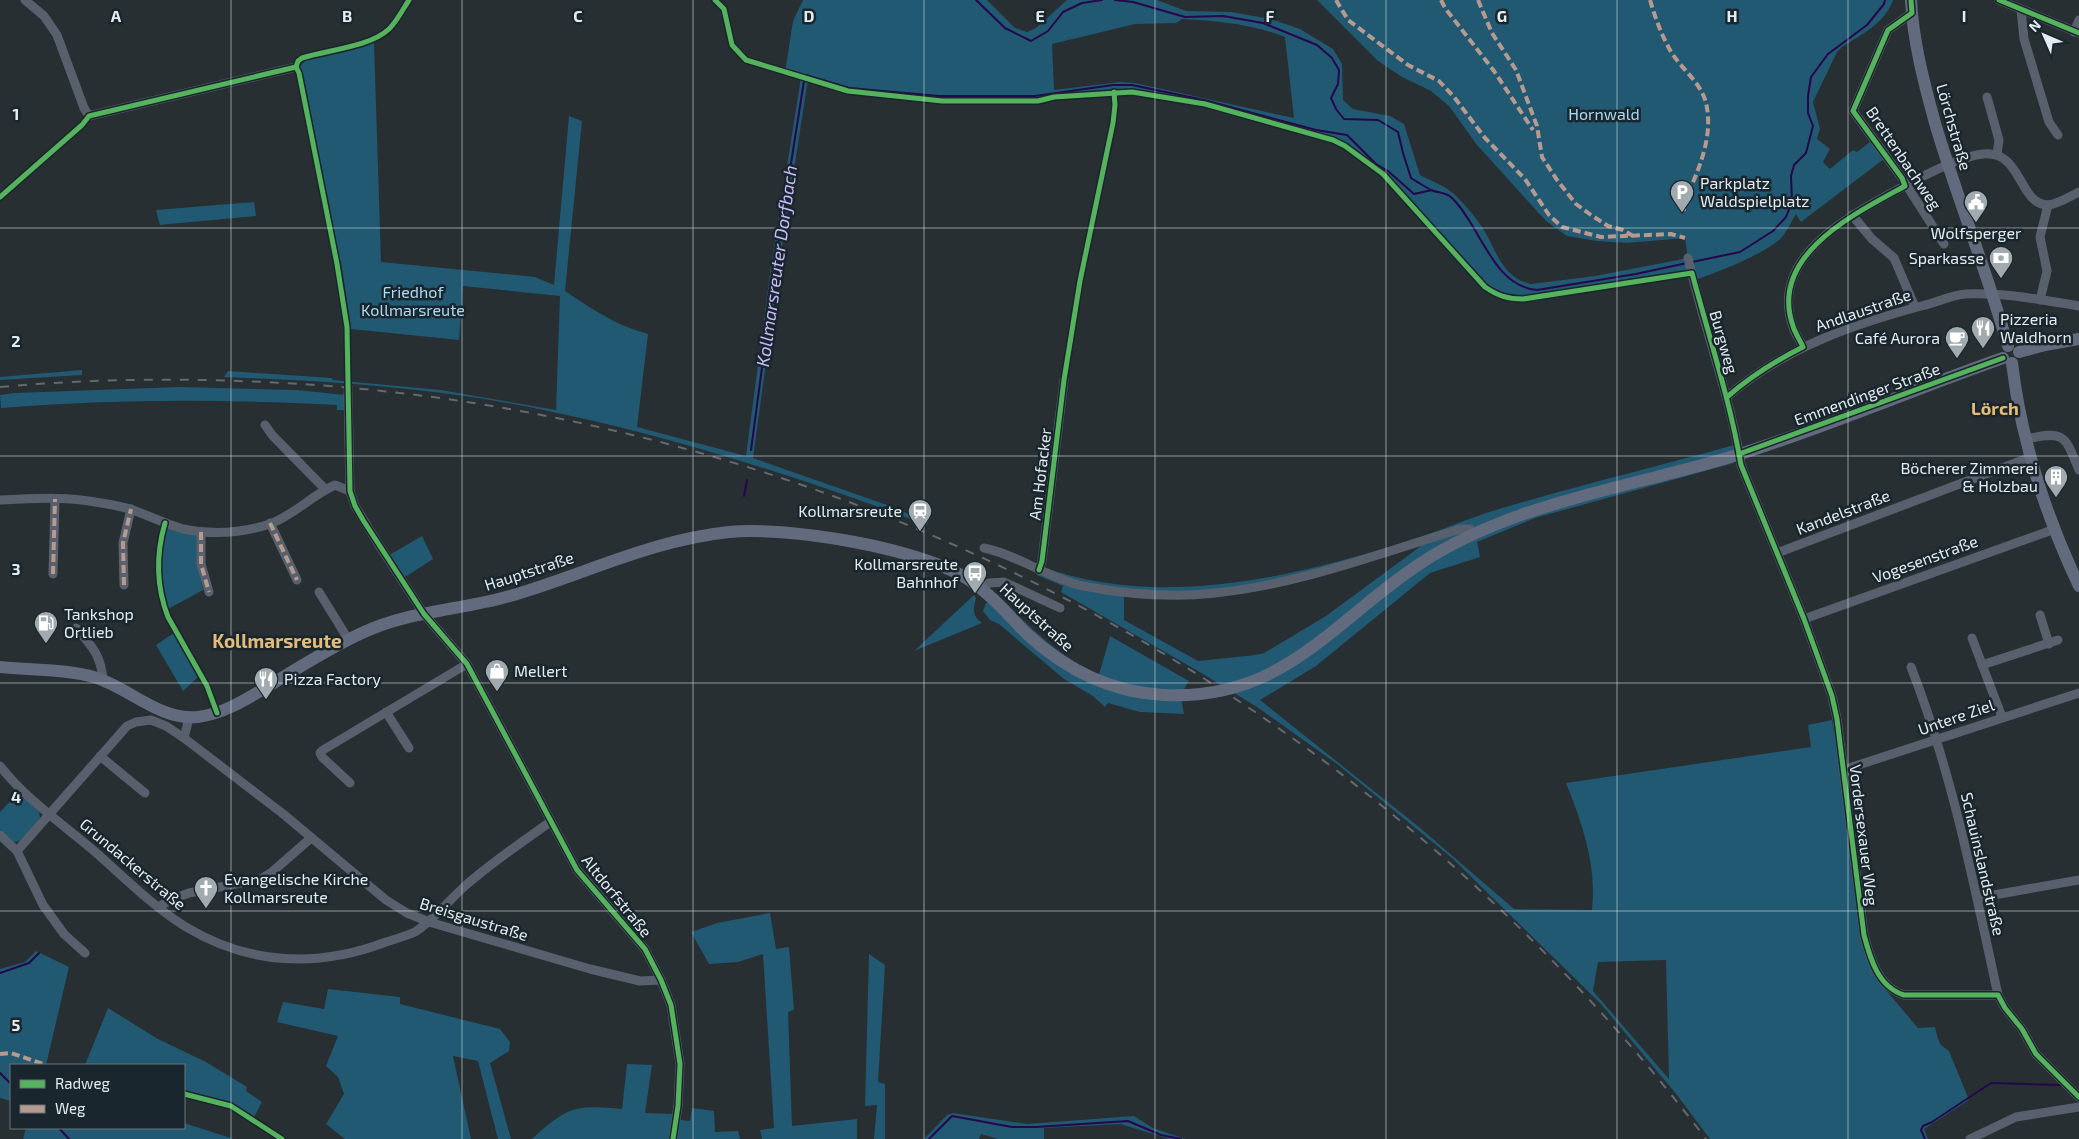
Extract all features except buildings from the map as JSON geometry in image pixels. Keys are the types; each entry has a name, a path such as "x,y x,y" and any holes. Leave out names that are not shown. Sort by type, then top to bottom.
{"main road":[{"name":"Lörchstraße","path":"1911,6 1925,89 1947,165 1993,295 2010,355 2026,439 2041,493 2079,586"},
{"name":"Emmendinger Straße","path":"1475,534 1528,513 1739,454 2010,355 2044,345 2079,339"},
{"name":"Hauptstraße","path":"0,666 78,674 103,680 154,714 189,718 202,716 230,707 348,639 384,624 504,598 634,552 668,543 698,536 748,530 820,537 910,555 946,567 962,575 982,589 1045,649 1068,666 1097,681 1146,694 1182,696 1214,693 1252,683 1313,647 1417,566 1475,534"}],"street":[{"path":"25,0 44,16 57,35 84,108 89,116 296,68"},
{"path":"1999,0 2076,32 2079,20"},
{"name":"Brettenbachweg","path":"1911,6 1888,30 1853,111 1902,178 1905,186 1944,244"},
{"path":"2021,10 2024,39 2043,104 2049,122 2058,135"},
{"path":"1987,97 1999,140 1997,154"},
{"path":"1803,347 1793,326 1789,309 1790,287 1794,274 1802,260 1818,242 1852,215 1947,165 1982,154 1997,154 2006,159 2038,202 2048,205 2079,192"},
{"path":"2040,300 2046,271 2040,237 2048,205"},
{"path":"1852,215 1872,239 1894,258 1915,307"},
{"name":"Burgweg","path":"1689,262 1726,397 1739,454"},
{"name":"Andlaustraße","path":"1726,397 1770,364 1803,347 1836,333 1956,295 1993,295 2079,306"},
{"name":"Am Hofacker","path":"1039,570 1042,561 1064,380"},
{"path":"0,500 55,499 94,501 131,509 182,528 201,532 240,531 270,523 300,508 325,489 335,485 350,491 348,395"},
{"path":"266,432 325,489"},
{"path":"2026,439 2055,435 2063,438 2068,443 2079,470"},
{"name":"Vordersexauer Weg","path":"1739,454 1741,466 1804,619 1832,696 1864,935 1871,957 1882,979 1894,992 1904,995 1998,995"},
{"name":"Kandelstraße","path":"1777,553 2031,457"},
{"name":"Altdorfstraße","path":"350,491 355,506 372,535 424,614 467,664 577,870 644,949 661,980 672,1005 680,1064 678,1106 673,1139"},
{"path":"54,574 55,499"},
{"path":"124,585 123,543 131,509"},
{"path":"270,523 297,580"},
{"path":"984,548 1060,580 1103,589 1152,594 1214,593 1253,587 1319,572 1460,528 1470,529 1475,534"},
{"name":"Vogesenstraße","path":"1804,619 2055,529"},
{"path":"201,532 201,564 209,592"},
{"name":"Hauptstraße","path":"982,589 988,583 1004,582 1060,608"},
{"path":"319,592 348,639"},
{"path":"2040,615 2049,644"},
{"path":"76,628 98,655 101,662 103,680"},
{"path":"1972,638 2002,718"},
{"path":"1982,665 2058,640"},
{"path":"350,783 322,757 320,753 322,750 467,664"},
{"name":"Schauinslandstraße","path":"1911,667 1938,740 1977,898 1998,995"},
{"name":"Untere Ziel","path":"1843,770 2079,693"},
{"path":"386,712 409,748"},
{"path":"17,851 126,726 154,714"},
{"name":"Breisgaustraße","path":"154,714 166,726 184,738 311,838 386,900 407,913 429,922 590,969 640,981 661,980"},
{"path":"184,738 189,718"},
{"path":"100,756 145,793"},
{"name":"Grundackerstraße","path":"0,766 20,790 158,907 185,926 212,941 264,956 290,959 319,960 372,948 414,932 429,922 449,901 494,861 550,822"},
{"path":"0,835 17,851 43,904 64,934 85,953"},
{"path":"158,907 189,893 261,879 272,872 311,838"},
{"path":"1977,898 2079,880"},
{"path":"1998,995 2005,1008 2022,1029 2036,1054 2078,1096"},
{"path":"1970,1139 2016,1118 2079,1108"}],"green space":[{"path":"803,0 987,0 1015,28 1027,32 1036,28 1067,0 1157,0 1186,11 1231,12 1271,19 1300,29 1333,49 1342,64 1343,100 1353,109 1390,116 1404,124 1420,175 1453,193 1479,223 1506,269 1521,281 1531,284 1595,276 1688,258 1685,238 1627,243 1567,236 1546,221 1477,145 1449,106 1431,91 1402,77 1378,61 1317,0 1893,0 1890,8 1879,21 1837,52 1813,102 1820,129 1817,139 1830,149 1823,162 1830,169 1853,150 1857,152 1870,142 1884,159 1801,222 1796,214 1784,235 1771,246 1714,273 1694,280 1692,273 1523,299 1503,296 1485,287 1383,174 1345,146 1333,140 1205,104 1132,92 1054,97 1038,101 930,100 848,91 808,79 779,267 753,458 887,505 928,522 927,525 780,473 680,443 529,407 453,394 377,386 224,377 228,371 332,378 333,380 441,390 556,410 560,296 463,286 459,340 351,329 341,262 338,258 300,66 306,60 374,42 381,262 535,277 554,285 569,116 582,121 565,291 615,322 648,334 637,427 746,456 771,266 801,78 785,72 793,21","holes":["1182,19 1247,26 1285,37 1294,118 1135,83 1120,82 1054,90 1052,44 1135,24 1176,23"]},
{"path":"254,202 256,216 160,225 156,210"},
{"path":"82,370 82,375 0,380 0,377"},
{"path":"178,387 297,390 345,395 345,410 337,410 337,405 211,401 85,403 1,408 0,395 15,393"},
{"path":"1734,445 1734,463 1535,518 1477,542 1480,557 1430,573 1316,666 1260,700 1419,827 1514,909 1592,910 1592,877 1587,845 1578,813 1566,783 1811,747 1808,725 1832,720 1871,967 1880,983 1918,1028 1935,1027 1941,1045 1949,1051 1969,1100 1924,1129 1928,1139 1710,1139 1677,1095 1601,1004 1452,858 1337,764 1257,707 1061,592 1063,586 1037,575 1040,566 1084,579 1129,586 1174,587 1264,578 1309,569 1353,557 1408,541 1486,513","holes":["1421,546 1326,616 1264,653 1256,655 1198,661 1124,620 1124,596 1290,584","1666,960 1669,1079 1593,991 1598,962"]},
{"path":"166,526 197,534 197,561 203,590 168,609 161,568"},
{"path":"422,536 433,559 402,579 386,557"},
{"path":"974,595 976,598 974,612 982,623 914,651"},
{"path":"986,603 1006,603 1049,644 1099,675 1110,636 1189,681 1182,697 1184,714 1140,712 1108,703 1105,707 1093,696 1064,679 999,624 990,620 983,611"},
{"path":"174,633 198,677 183,691 156,645"},
{"path":"19,792 39,812 40,818 21,841 14,842 0,830 0,812"},
{"path":"770,913 776,949 789,947 794,1010 788,1012 792,1126 857,1119 857,1139 762,1139 760,1130 774,1128 763,954 738,962 709,964 691,932 717,923"},
{"path":"36,951 69,967 46,1064 10,1064 10,1101 0,1098 0,969 25,962"},
{"path":"869,954 885,965 878,1082 885,1084 885,1139 874,1139 877,1105 865,1106"},
{"path":"328,989 400,997 400,1004 500,1029 510,1042 509,1051 490,1063 511,1139 498,1139 478,1061 453,1056 471,1139 345,1139 326,1124 344,1094 338,1077 326,1066 338,1036 277,1022 283,1002 324,1009"},
{"path":"108,1008 158,1039 206,1062 247,1087 246,1091 262,1102 253,1119 231,1106 185,1094 185,1064 85,1064"},
{"path":"627,1064 652,1065 645,1113 673,1114 670,1139 532,1139 555,1120 573,1110 593,1107 622,1109"},
{"path":"692,1108 714,1111 715,1132 738,1131 740,1139 677,1139 680,1120 690,1121"},
{"path":"953,1113 1027,1124 1134,1116 1153,1128 1185,1139 1170,1139 1120,1124 1044,1128 1044,1139 998,1139 981,1134 979,1139 924,1139 947,1115"},
{"path":"185,1123 234,1139 23,1139 26,1129 185,1129"}],"waterway":[{"path":"976,0 1005,28 1031,41 1048,31 1063,12 1082,3 1102,0"},
{"path":"1115,0 1133,2 1185,17 1223,16 1263,23 1317,45 1332,58 1339,70 1338,84 1331,98 1336,109 1344,119 1378,120 1398,132 1411,178 1431,190 1452,198 1462,210 1498,267 1509,278 1522,286 1537,290 1636,274 1687,263"},
{"path":"1692,262 1740,252 1773,231 1786,217 1792,202 1791,176 1794,165 1806,153 1813,126 1808,113 1811,77 1828,54 1867,25 1884,4 1885,0"},
{"name":"Kollmarsreuter Dorfbach","path":"806,75 849,88 939,96 1035,96 1113,85 1132,85 1204,100 1316,130 1347,135 1376,164 1388,171 1414,194 1432,190"},
{"name":"Kollmarsreuter Dorfbach","path":"751,450 780,233 804,81"},
{"name":"Kollmarsreuter Dorfbach","path":"744,496 747,480"},
{"path":"0,973 29,963 39,953"},
{"path":"0,1073 10,1083"},
{"path":"1925,1139 1921,1130 1923,1126 1991,1083 2062,1085"},
{"path":"929,1139 952,1116 1012,1127 1128,1121 1161,1135 1181,1139"},
{"path":"60,1129 69,1139"}],"tunnel":[{"path":"348,381 348,395"}],"railway":[{"path":"0,387 99,381 264,382 474,403 680,447 879,513 1069,600 1248,707 1416,834 1569,978 1706,1139"}],"marked path":[{"path":"1336,0 1348,20 1408,65 1439,81 1454,97 1485,138 1525,179 1549,215 1562,227 1601,237 1671,234 1685,238"},
{"path":"1441,0 1445,8 1494,71 1533,130"},
{"path":"1478,0 1492,33 1516,70 1537,126 1542,157 1557,180 1576,204 1608,226 1623,230 1633,236"},
{"path":"1650,0 1658,25 1670,50 1700,88 1706,103 1708,116 1706,141 1699,166 1684,202 1684,211"},
{"path":"53,574 55,499"},
{"path":"124,585 123,543 131,509"},
{"path":"270,523 297,580"},
{"path":"201,532 201,564 209,592"},
{"path":"0,1054 11,1053 43,1064"}],"cycle path":[{"path":"296,67 298,61 302,58 360,44 381,35 392,26 409,0"},
{"path":"715,0 724,9 732,45 746,60 848,91 942,101 1038,101 1054,97 1132,92 1205,104 1333,140 1345,146 1383,174 1485,287 1503,296 1523,299 1692,273 1725,393 1741,465 1804,619 1832,696 1837,719 1864,935 1872,962 1882,979 1895,991 1904,995 1998,995 2005,1008 2022,1029 2036,1054 2079,1097"},
{"path":"1727,397 1764,369 1803,347 1793,326 1789,301 1793,278 1805,258 1821,240 1841,223 1905,186 1902,178 1853,111 1888,30 1912,13 1911,0"},
{"path":"1999,0 2079,33"},
{"path":"296,67 299,73 337,264 347,327 350,491 355,506 424,614 467,664 577,870 645,949 661,980 671,1005 680,1064 678,1106 673,1139"},
{"path":"0,197 82,125 89,116 296,67"},
{"path":"1039,570 1042,561 1064,380 1080,281 1113,123 1114,92"},
{"path":"1739,454 2003,358"},
{"path":"165,523 159,558 159,582 164,605 168,617 207,686 217,713"},
{"path":"185,1094 231,1106 282,1139"}],"place":[{"name":"Parkplatz Waldspielplatz","path":"1682,213"},
{"name":"Wolfsperger","path":"1976,223"},
{"name":"Sparkasse","path":"2001,279"},
{"name":"Pizzeria Waldhorn","path":"1983,349"},
{"name":"Café Aurora","path":"1957,359"},
{"name":"Böcherer Zimmerei & Holzbau","path":"2056,498"},
{"name":"Kollmarsreute","path":"920,532"},
{"name":"Kollmarsreute Bahnhof","path":"975,594"},
{"name":"Tankshop Ortlieb","path":"46,644"},
{"name":"Mellert","path":"497,692"},
{"name":"Pizza Factory","path":"266,700"},
{"name":"Evangelische Kirche Kollmarsreute","path":"206,909"}],"district":[{"name":"Lörch","path":"1995,409"},
{"name":"Kollmarsreute","path":"277,641"}],"park label":[{"name":"Hornwald","path":"1604,114"},
{"name":"Friedhof Kollmarsreute","path":"413,301"}]}
